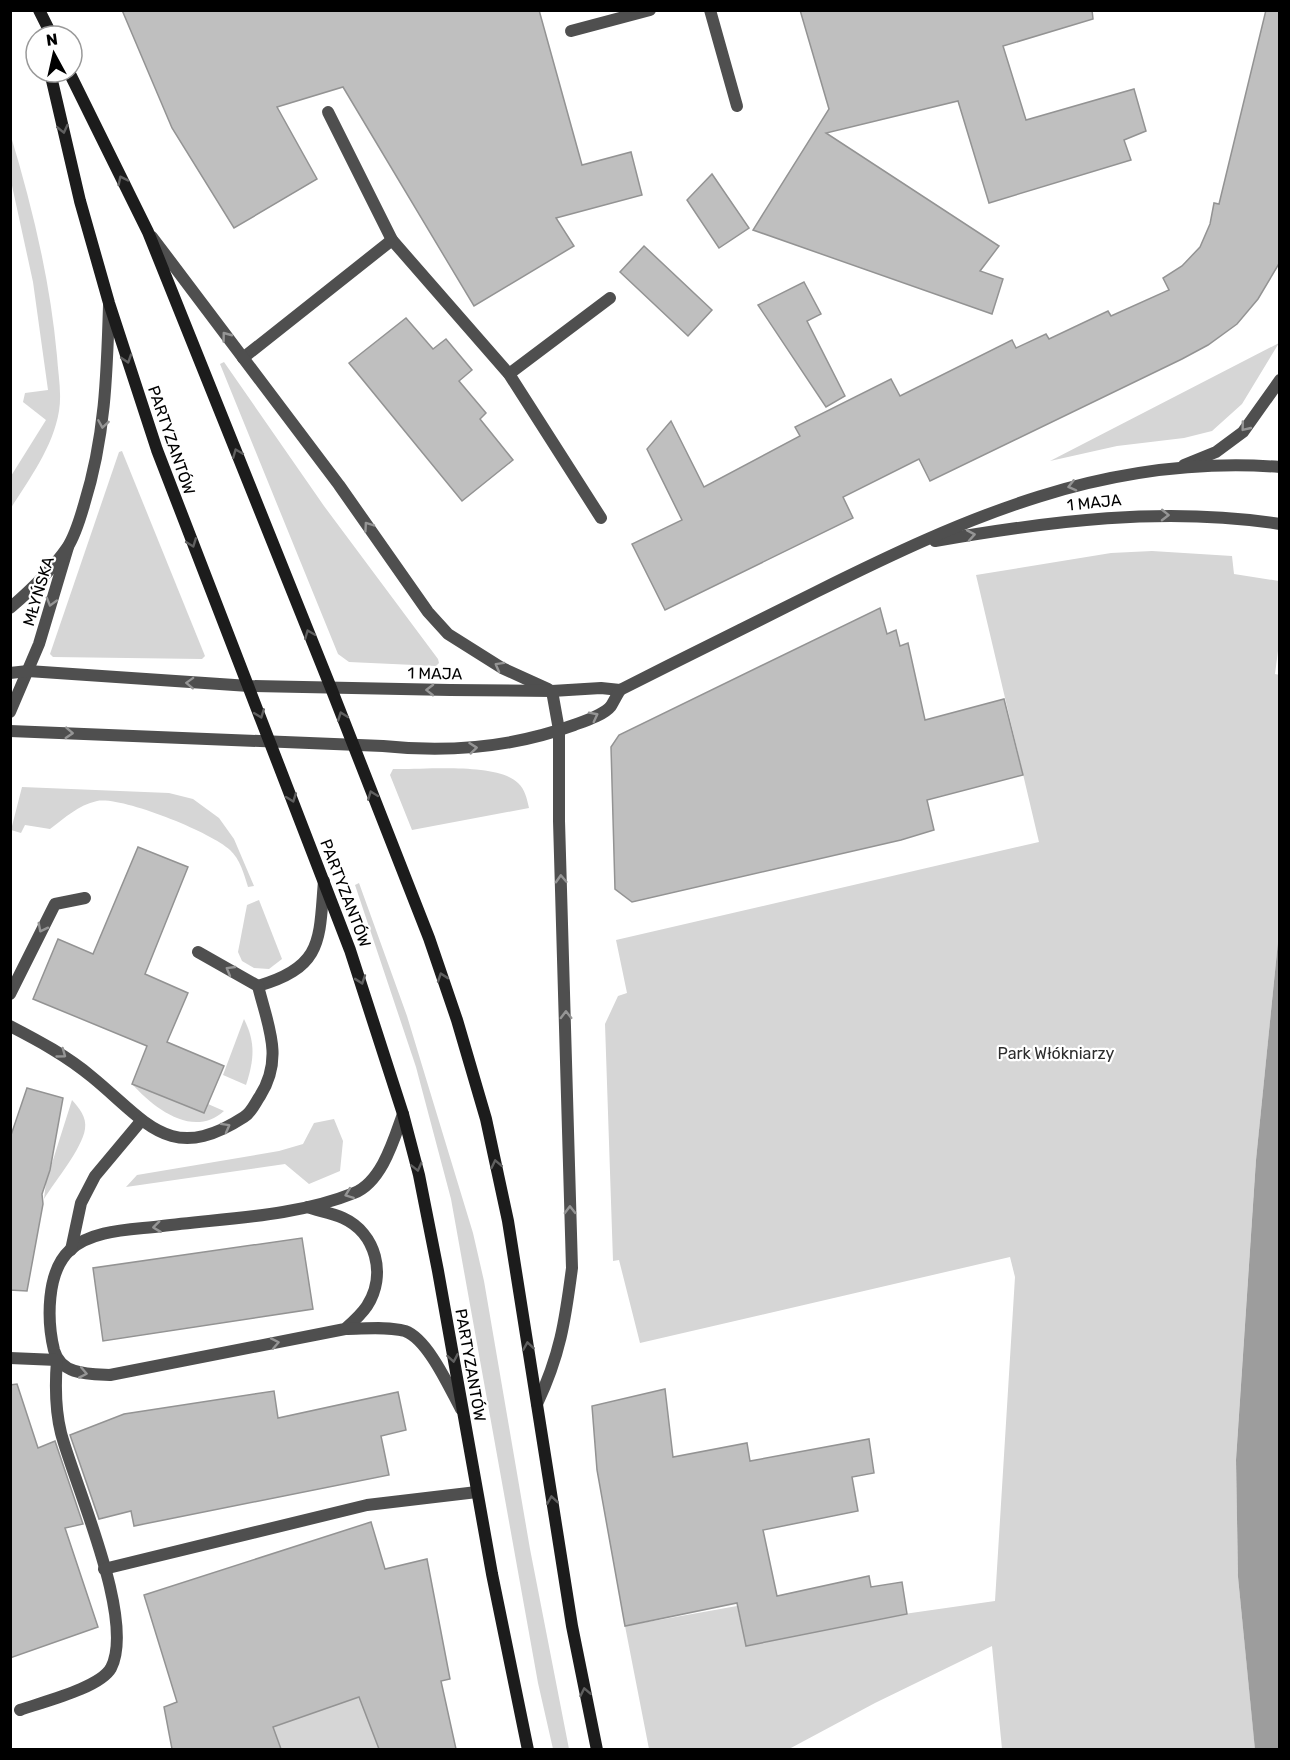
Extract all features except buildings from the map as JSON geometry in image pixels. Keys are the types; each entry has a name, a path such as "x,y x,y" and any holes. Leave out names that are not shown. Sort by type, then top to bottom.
{"main road":[{"path":"37,10 45,24"},
{"name":"PARTYZANTÓW","path":"53,84 80,201 109,303 184,524 324,881 374,1017 403,1114 419,1175 477,1492 528,1749"},
{"path":"75,84 148,232 331,688 429,938 486,1119 508,1221 572,1626 597,1749"}],"street":[{"path":"571,31 650,10"},
{"path":"710,10 737,106"},
{"path":"328,112 392,240 509,374 602,518"},
{"path":"148,232 429,612 448,634 502,668 552,691 559,730 559,821 572,1268 564,1330 551,1374 537,1404"},
{"path":"243,358 392,240"},
{"path":"509,374 610,298"},
{"name":"MŁYŃSKA","path":"10,712 39,644 88,492 107,398 109,303"},
{"name":"1 MAJA","path":"1184,465 1216,452 1242,432 1280,380"},
{"name":"1 MAJA","path":"10,673 27,671 249,686 620,690 914,545 1014,503 1068,486 1129,473 1184,465 1280,467"},
{"name":"1 MAJA","path":"914,545 1017,527 1133,515 1188,515 1280,524"},
{"path":"10,608 44,576 69,546"},
{"name":"1 MAJA","path":"10,731 352,745 427,751 471,749 518,742 559,730 610,708 620,690"},
{"path":"198,952 258,986 276,981 309,960 319,939 324,881"},
{"path":"10,994 55,904 85,898"},
{"path":"10,1026 53,1048 91,1076 141,1121 170,1137 187,1139 216,1133 249,1113 264,1090 274,1066 273,1041 258,986"},
{"path":"71,1250 105,1234 307,1208 357,1192 375,1174 389,1151 403,1114"},
{"path":"21,1710 100,1680 110,1669 115,1654 115,1609 61,1434 56,1398 57,1360 50,1334 51,1304 55,1277 71,1250 81,1203 91,1185 141,1121"},
{"path":"307,1208 342,1217 354,1224 368,1238 375,1252 375,1287 369,1304 345,1329"},
{"path":"10,1358 57,1360 70,1369 85,1374 110,1376 345,1329 377,1328 407,1332 427,1350 462,1410"},
{"path":"104,1569 367,1504 477,1492"}],"green space":[{"path":"10,133 33,215 45,271 60,383 59,411 52,437 33,474 11,508 11,476 46,420 23,402 25,393 48,390 33,282 11,181"},
{"path":"1279,343 1242,404 1212,431 1184,438 1117,446 1050,461"},
{"path":"224,362 324,506 438,659 439,663 436,666 349,662 338,654 220,364"},
{"path":"122,451 205,656 202,659 53,657 50,654 119,452"},
{"name":"Park Włókniarzy","path":"1152,551 1232,556 1234,574 1279,581 1279,643 1275,674 1280,675 1279,932 1256,1160 1236,1460 1238,1577 1255,1749 1002,1749 992,1646 875,1703 789,1749 649,1749 625,1626 737,1606 746,1645 876,1618 995,1601 1015,1277 1010,1257 640,1343 619,1260 613,1261 605,1024 618,996 627,993 616,940 1039,842 976,575 1111,553"},
{"path":"458,768 508,776 520,785 529,808 412,830 390,775 393,769"},
{"path":"22,787 169,793 193,799 219,818 234,839 254,886 248,887 236,858 220,843 186,825 125,804 97,801 66,816 50,829 25,825 21,833 11,830"},
{"path":"359,883 407,1016 473,1233 484,1281 530,1549 569,1749 553,1749 538,1683 451,1199 416,1067 355,885"},
{"path":"259,900 282,959 269,969 254,968 242,961 238,952 247,905"},
{"path":"244,1019 252,1044 251,1068 246,1085 223,1075"},
{"path":"132,1084 204,1112 208,1104 224,1111 212,1119 200,1122 187,1121 175,1117 151,1102"},
{"path":"72,1100 84,1117 83,1137 74,1155 44,1199 46,1182"},
{"path":"334,1119 343,1141 340,1171 309,1184 285,1164 126,1187 137,1175 279,1151 303,1144 314,1123"},
{"path":"359,1697 379,1749 281,1749 273,1727"}],"shaded area":[{"path":"1279,932 1280,1749 1255,1750 1238,1577 1236,1460 1256,1160"}]}
